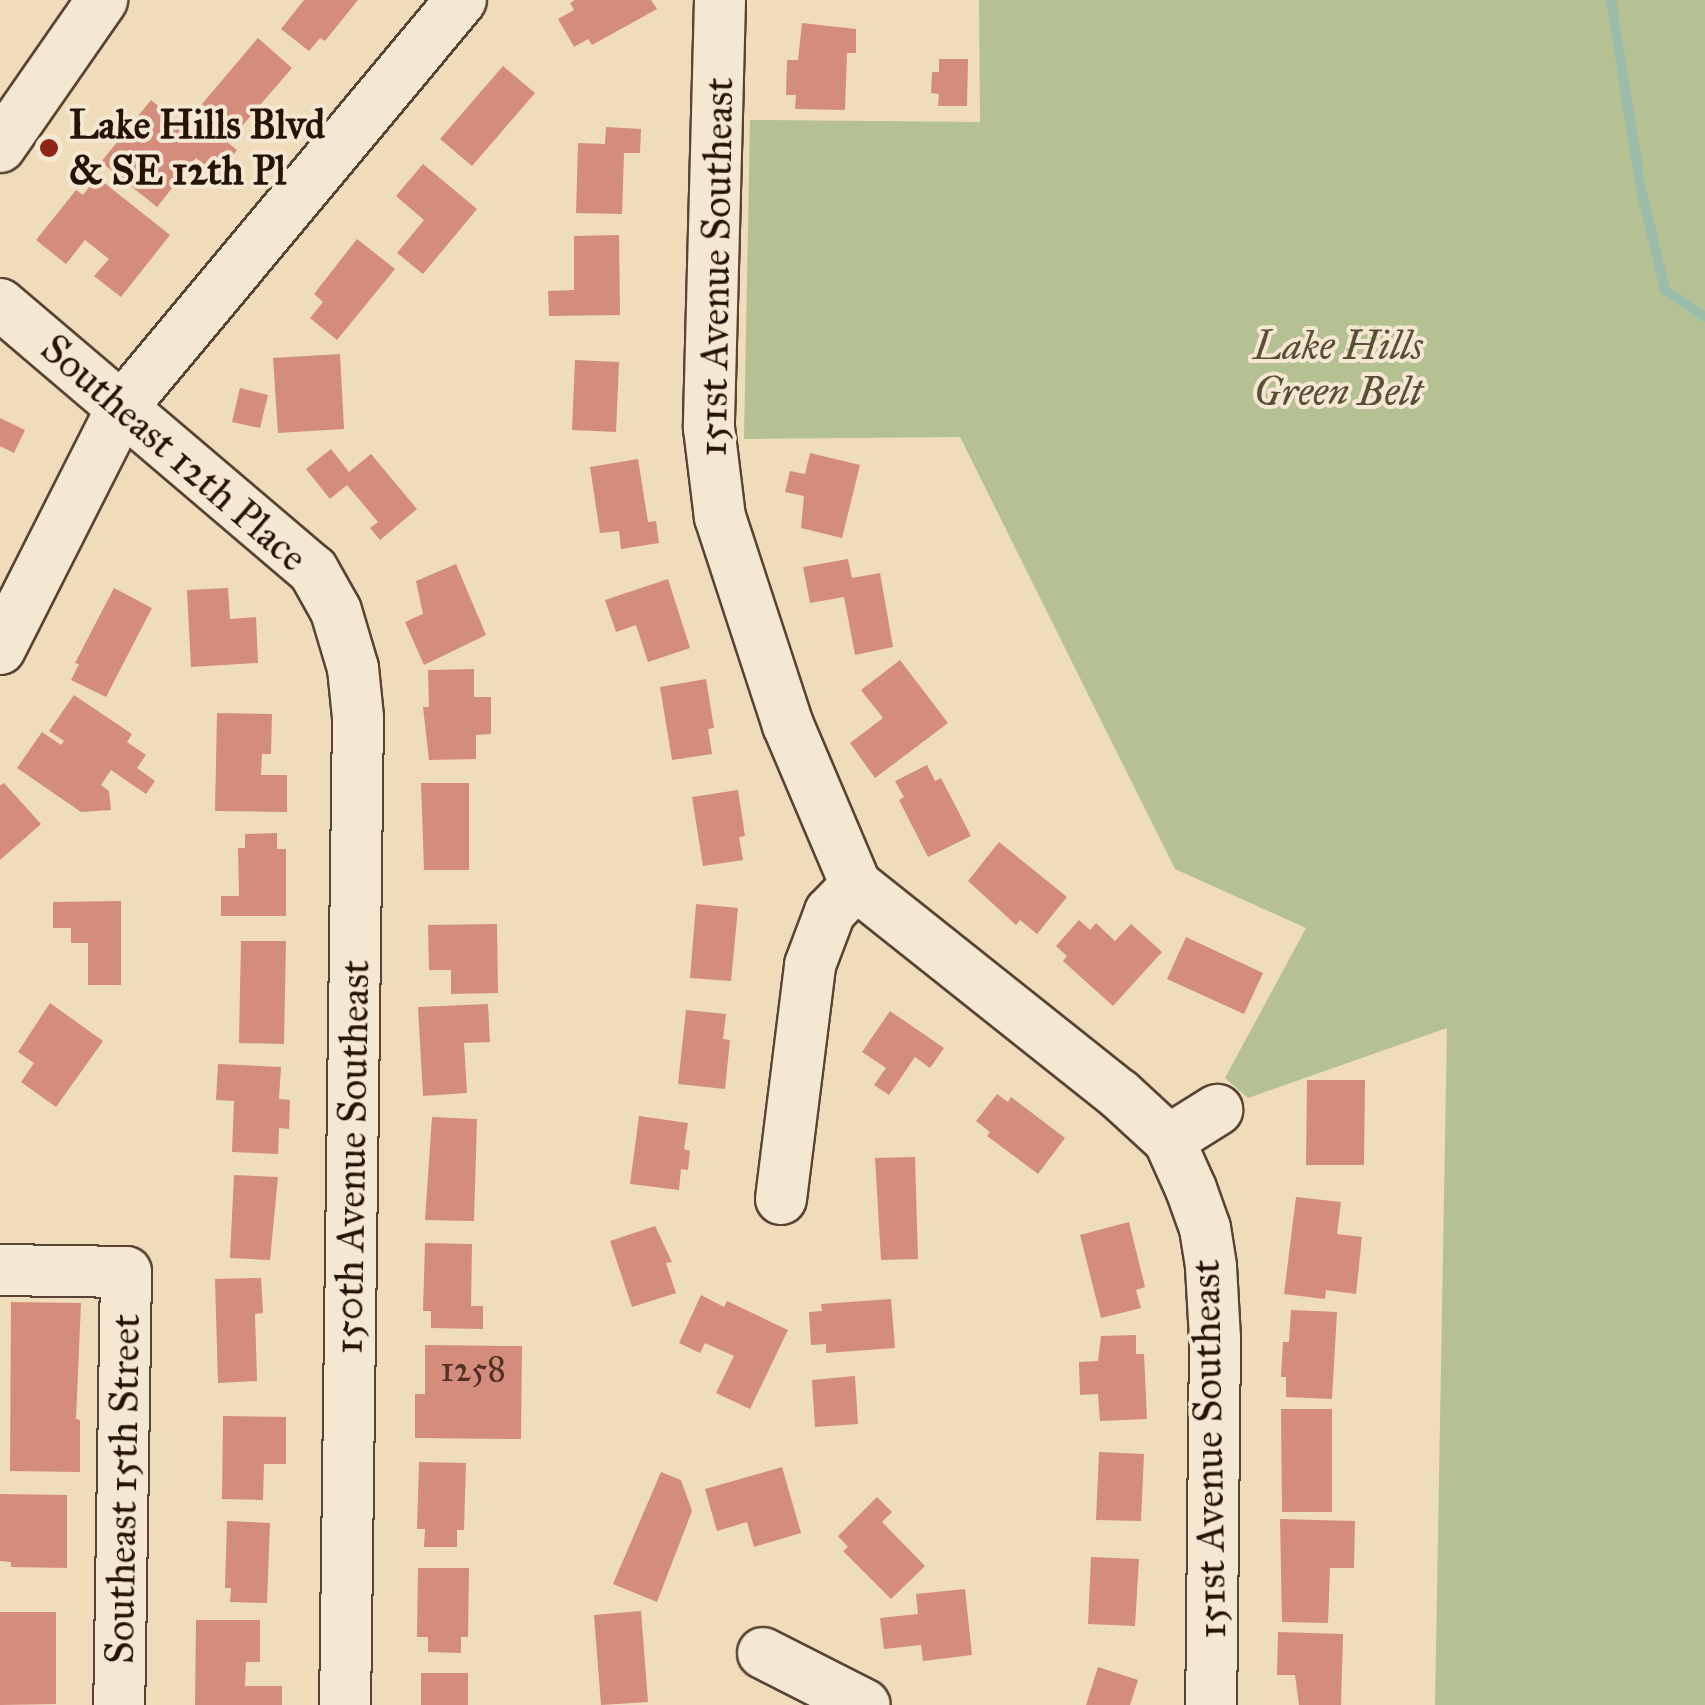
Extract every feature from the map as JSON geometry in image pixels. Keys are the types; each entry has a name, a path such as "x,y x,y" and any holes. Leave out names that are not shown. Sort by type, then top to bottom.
{"street":[{"path":"0,147 102,0"},
{"path":"0,649 122,406 461,0"},
{"name":"151st Avenue Southeast","path":"720,0 709,428 720,517 788,725 856,885 952,958 1170,1140 1205,1228 1211,1267 1215,1338 1211,1705"},
{"name":"Southeast 12th Place","path":"0,304 288,544 313,570 336,611"},
{"name":"150th Avenue Southeast","path":"336,611 353,668 358,716 346,1705"},
{"path":"781,1199 810,965 830,912 856,885"},
{"path":"1170,1140 1217,1110"},
{"name":"Southeast 15th Street","path":"0,1270 126,1272 119,1705"},
{"path":"762,1653 866,1705"}],"green space":[{"name":"Lake Hills Green Belt","path":"979,0 1705,0 1705,1705 1435,1705 1447,1028 1248,1098 1225,1078 1306,928 1175,869 960,437 744,439 750,120 980,122"}],"building":[{"path":"304,0 358,0 325,41 320,38 309,51 281,29"},
{"path":"651,0 657,9 592,45 588,39 574,47 558,19 574,10 570,3"},
{"path":"802,23 856,29 856,53 847,53 845,110 795,109 796,95 786,95 787,60 798,60"},
{"path":"258,38 292,68 236,133 202,104"},
{"path":"939,59 968,59 967,106 938,106 939,94 931,93 932,72 939,72"},
{"path":"503,66 535,93 472,166 440,139"},
{"path":"151,100 200,140 210,129 237,150 218,175 196,158 157,207 101,162"},
{"path":"606,127 641,129 640,153 624,153 622,214 576,213 578,143 605,144"},
{"path":"423,164 477,209 423,274 397,253 424,220 396,196"},
{"path":"97,177 170,235 121,297 94,276 109,259 85,240 66,264 36,240 76,190 83,195"},
{"path":"619,235 620,315 549,316 548,291 574,290 574,236"},
{"path":"357,239 395,269 337,340 310,318 323,302 314,294"},
{"path":"340,354 344,429 278,433 273,358"},
{"path":"575,360 619,362 616,432 572,430"},
{"path":"240,388 268,395 260,428 232,422"},
{"path":"0,418 25,430 14,453 0,446"},
{"path":"331,449 349,472 371,454 417,509 380,540 370,528 378,522 347,485 330,499 306,469"},
{"path":"810,453 860,465 842,538 801,528 804,496 785,492 790,471 805,474"},
{"path":"638,459 648,522 656,521 659,543 621,549 619,531 600,533 590,467"},
{"path":"848,559 852,578 880,573 893,647 855,655 844,597 810,603 803,567"},
{"path":"456,564 486,635 424,665 405,622 423,614 416,581"},
{"path":"668,579 690,648 648,662 636,625 616,632 605,600"},
{"path":"114,588 152,608 106,697 71,680 79,664 75,663"},
{"path":"228,588 230,619 256,617 258,663 191,667 187,590"},
{"path":"900,660 948,723 875,778 850,743 883,718 861,690"},
{"path":"474,669 474,697 491,697 491,734 476,735 476,759 429,760 423,707 429,707 428,670"},
{"path":"706,679 714,728 708,729 712,754 672,760 660,687"},
{"path":"74,695 132,734 127,742 146,755 137,768 155,781 146,794 111,770 101,785 109,791 111,810 81,812 17,768 42,732 61,745 64,741 49,731"},
{"path":"217,713 272,714 271,754 262,754 261,775 287,775 287,812 215,811"},
{"path":"927,765 935,781 941,778 971,836 928,857 899,800 904,797 895,781"},
{"path":"4,783 41,824 0,860 0,786"},
{"path":"421,783 469,783 469,870 424,870"},
{"path":"738,790 745,836 739,837 743,860 703,866 692,797"},
{"path":"277,833 277,849 286,849 286,916 221,916 221,896 239,896 238,848 245,848 245,834"},
{"path":"999,842 1067,897 1037,934 1020,920 1016,925 968,881"},
{"path":"121,901 121,985 88,985 88,943 71,943 71,928 53,928 53,902"},
{"path":"696,904 738,908 731,981 690,978"},
{"path":"1079,920 1090,930 1096,923 1115,941 1131,924 1162,952 1113,1006 1063,961 1067,956 1056,946"},
{"path":"497,924 498,993 451,994 451,970 429,970 428,925"},
{"path":"1186,937 1263,973 1244,1014 1167,979"},
{"path":"241,941 286,941 284,1044 239,1043"},
{"path":"50,1003 103,1041 56,1107 21,1082 34,1063 18,1052"},
{"path":"488,1004 490,1042 464,1043 467,1093 423,1096 418,1007"},
{"path":"686,1010 726,1014 723,1039 730,1040 725,1089 678,1084"},
{"path":"890,1011 944,1048 930,1068 915,1057 889,1095 874,1085 886,1068 862,1052"},
{"path":"218,1064 281,1067 279,1099 290,1100 289,1129 279,1128 278,1154 232,1152 234,1101 216,1100"},
{"path":"1307,1080 1365,1080 1364,1165 1306,1165"},
{"path":"997,1094 1008,1102 1011,1097 1065,1138 1038,1174 987,1136 990,1132 976,1121"},
{"path":"639,1116 688,1123 684,1149 690,1151 688,1170 681,1169 679,1190 630,1184"},
{"path":"432,1117 477,1119 474,1221 425,1220"},
{"path":"915,1157 918,1259 881,1260 875,1158"},
{"path":"234,1175 278,1177 270,1260 230,1258"},
{"path":"1296,1197 1341,1202 1337,1234 1362,1237 1356,1294 1326,1290 1325,1299 1284,1294"},
{"path":"1129,1222 1145,1287 1136,1290 1141,1308 1101,1318 1080,1235"},
{"path":"655,1226 672,1262 666,1263 676,1293 632,1307 610,1241"},
{"path":"425,1243 472,1244 471,1306 483,1306 483,1329 431,1328 431,1311 423,1311"},
{"path":"261,1278 263,1313 255,1314 257,1381 218,1383 215,1279"},
{"path":"701,1295 724,1307 727,1301 788,1330 750,1409 716,1393 734,1356 705,1343 700,1353 679,1343"},
{"path":"891,1299 895,1348 826,1353 826,1344 811,1345 809,1312 822,1311 821,1304"},
{"path":"11,1302 81,1303 76,1419 80,1420 80,1472 10,1471"},
{"path":"1291,1310 1337,1312 1332,1399 1286,1397 1286,1377 1281,1377 1283,1342 1289,1342"},
{"path":"1136,1335 1136,1354 1144,1354 1147,1419 1100,1421 1098,1394 1080,1395 1079,1362 1098,1361 1101,1336"},
{"path":"425,1345 522,1346 521,1439 415,1438 415,1394 425,1394"},
{"path":"855,1376 858,1424 815,1427 812,1380"},
{"path":"1281,1409 1332,1409 1332,1512 1282,1512"},
{"path":"223,1416 286,1417 286,1464 264,1464 263,1500 222,1499"},
{"path":"1099,1452 1144,1454 1141,1521 1096,1520"},
{"path":"419,1462 466,1463 464,1530 457,1530 457,1547 424,1547 425,1529 417,1529"},
{"path":"782,1467 801,1533 754,1547 747,1522 717,1531 705,1489"},
{"path":"661,1472 681,1480 692,1511 657,1602 613,1584"},
{"path":"0,1494 67,1495 67,1568 11,1567 11,1562 0,1561"},
{"path":"877,1497 892,1512 882,1522 925,1566 891,1599 843,1551 848,1547 838,1536"},
{"path":"1280,1519 1355,1521 1354,1568 1330,1568 1328,1623 1282,1622"},
{"path":"227,1521 270,1523 267,1603 230,1602 231,1588 225,1588"},
{"path":"1091,1557 1139,1559 1135,1626 1088,1624"},
{"path":"418,1568 469,1568 468,1637 461,1637 461,1653 428,1652 428,1637 417,1637"},
{"path":"965,1589 972,1655 923,1661 921,1645 884,1649 880,1618 918,1614 916,1594"},
{"path":"641,1611 648,1702 601,1705 594,1615"},
{"path":"0,1612 56,1612 56,1704 0,1705"},
{"path":"196,1620 260,1620 260,1662 246,1662 245,1686 282,1686 282,1705 195,1705"},
{"path":"1278,1632 1343,1634 1341,1705 1299,1705 1295,1675 1277,1675"},
{"path":"1098,1667 1138,1680 1130,1705 1086,1705"},
{"path":"421,1673 468,1673 468,1705 421,1705"}],"waterway":[{"path":"1611,0 1641,189 1665,290 1705,317"}],"place":[{"name":"Lake Hills Blvd & SE 12th Pl","path":"49,148"}]}
